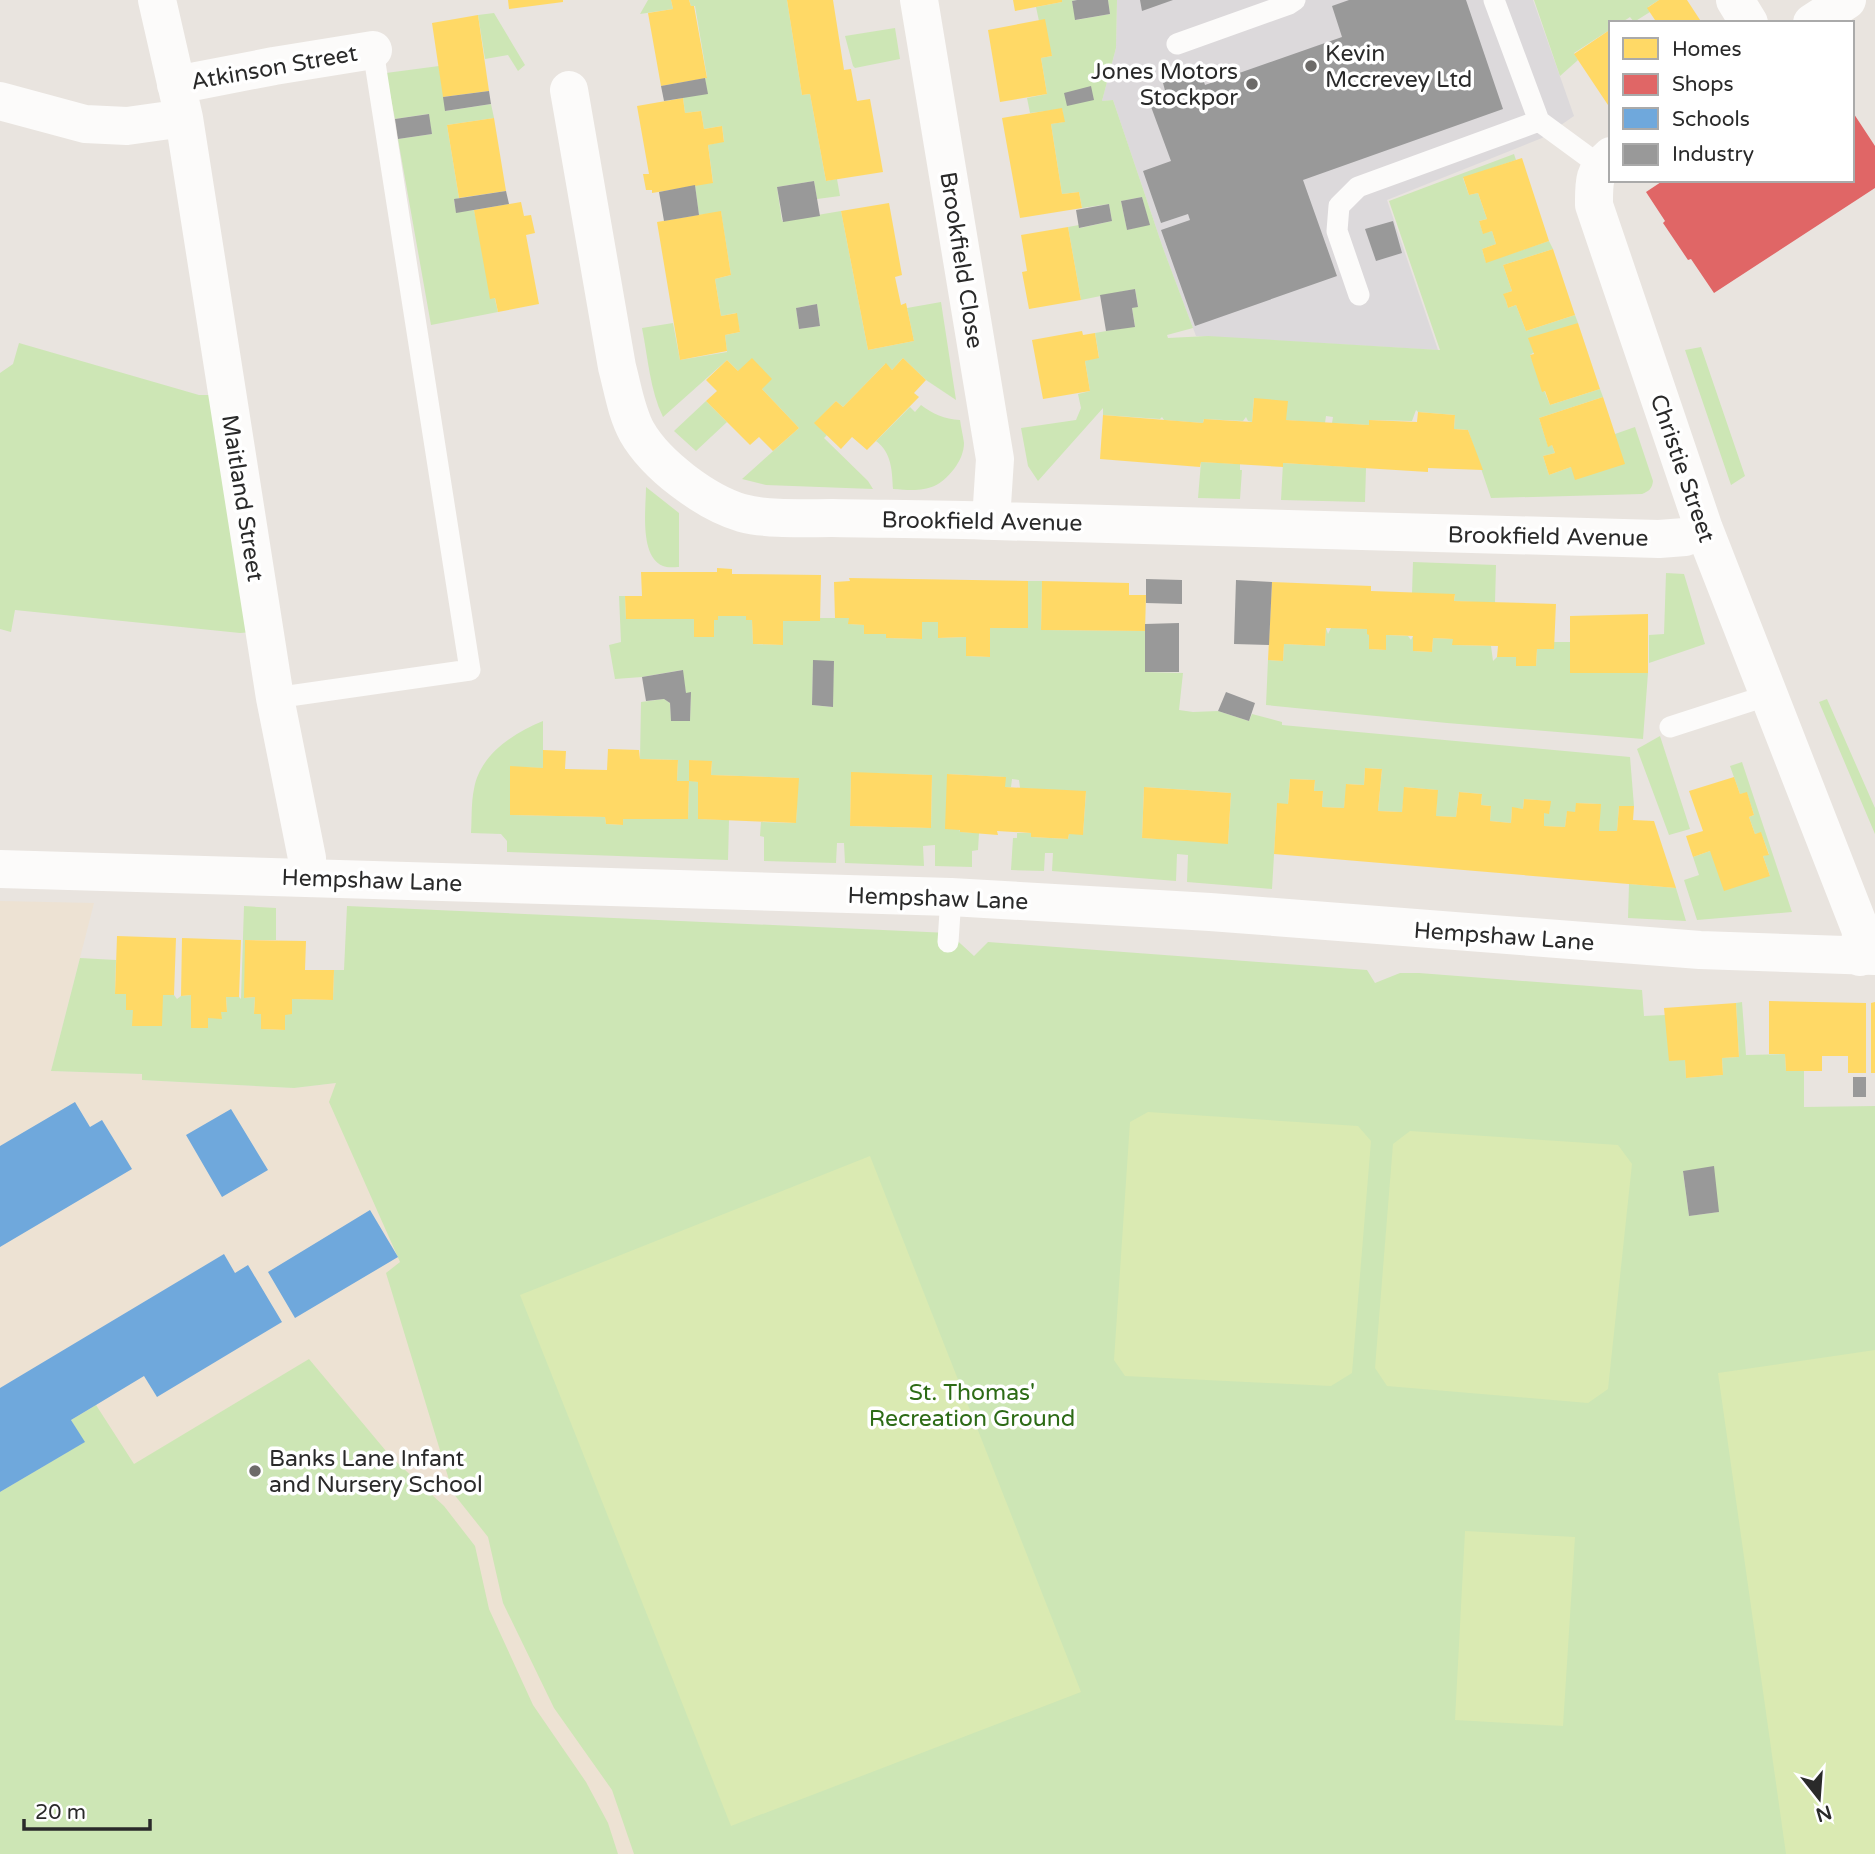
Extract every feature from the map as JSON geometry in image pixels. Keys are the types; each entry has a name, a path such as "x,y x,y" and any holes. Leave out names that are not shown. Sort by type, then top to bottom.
{"street":[{"name":"Maitland Street","path":"157,0 180,101 275,698 307,859 307,877"},
{"name":"Brookfield Close","path":"919,0 995,459 991,520"},
{"path":"1735,0 1748,21"},
{"path":"1815,21 1847,0"},
{"name":"Atkinson Street","path":"0,101 85,124 127,125 180,101 373,50"},
{"name":"Brookfield Avenue","path":"569,90 627,410 638,433 654,454 681,480 742,513 807,518 991,520 1659,538 1685,537 1704,529"},
{"name":"Christie Street","path":"1605,160 1594,184 1594,205 1704,529 1861,931 1868,957"},
{"name":"Hempshaw Lane","path":"0,869 951,897 1210,912 1700,950 1868,957"}],"lane":[{"path":"1177,44 1295,0"},
{"path":"1359,295 1337,231 1339,206 1358,187 1539,121 1494,0"},
{"path":"275,698 470,670 373,50"},
{"name":"Christie Street","path":"1539,121 1605,160"},
{"path":"1670,727 1769,695"},
{"path":"948,942 951,897"}],"shaded area":[{"path":"1117,0 1533,0 1574,116 1542,138 1387,200 1438,350 1196,336 1113,100 1102,101 1116,48"},
{"name":"Banks Lane Infant and Nursery School","path":"0,901 94,903 51,1071 142,1074 143,1080 294,1088 336,1083 681,1854 0,1854"}],"green space":[{"path":"648,0 671,0 673,9 640,14"},
{"path":"689,0 787,0 802,95 810,94 826,181 837,179 840,196 817,199 814,181 777,187 782,221 841,211 868,350 914,341 907,308 941,302 956,400 926,380 903,358 892,370 885,364 843,407 836,401 815,423 827,435 824,438 873,489 766,485 742,479 799,428 762,389 727,360 663,417 659,407 652,385 642,328 673,323 680,360 727,352 725,335 740,332 736,313 721,316 715,279 731,275 721,212 699,215 695,185 713,182 708,145 724,141 722,126 704,129 701,111 685,113 683,98 707,77 695,6 691,6","holes":["817,304 820,326 799,329 796,308"]},
{"path":"1077,0 1072,1 1076,20 1110,14 1108,0 1117,0 1116,48 1102,101 1113,100 1193,328 1167,335 1168,338 1208,336 1440,350 1389,201 1514,154 1516,160 1463,178 1469,195 1478,193 1487,219 1479,221 1483,233 1492,231 1496,244 1482,249 1486,262 1549,241 1553,249 1503,265 1512,291 1504,294 1508,308 1516,305 1526,331 1575,315 1578,323 1530,355 1550,405 1600,389 1603,397 1539,418 1548,446 1552,445 1555,453 1543,456 1549,475 1571,467 1615,434 1635,427 1653,481 1650,489 1642,494 1491,498 1468,430 1454,429 1455,415 1416,410 1412,421 1369,420 1369,425 1332,423 1333,417 1326,416 1325,423 1286,420 1254,398 1252,422 1246,417 1243,421 1204,419 1203,423 1164,420 1162,417 1103,415 1103,408 1038,481 1028,466 1021,428 1076,420 1081,408 1078,394 1090,391 1085,361 1099,357 1095,333 1135,326 1132,308 1138,306 1135,289 1081,300 1068,227 1079,225 1080,228 1112,221 1109,204 1082,208 1079,192 1062,194 1051,124 1064,122 1062,109 1030,113 1027,98 1047,94 1041,58 1052,56 1036,7","holes":["1142,197 1149,224 1127,230 1121,201"]},
{"path":"1534,0 1659,0 1648,7 1650,12 1636,21 1630,17 1624,21 1609,21 1609,30 1574,53 1578,60 1560,76"},
{"path":"494,13 525,65 518,71 508,55 485,59 478,15"},
{"path":"895,28 900,59 855,68 853,66 845,36"},
{"path":"439,66 446,111 491,104 494,118 447,125 459,198 454,200 456,212 474,210 498,312 431,325 398,139 432,134 428,114 395,119 386,73"},
{"path":"19,343 199,395 227,395 264,631 240,633 15,610 11,632 0,629 0,373 13,364"},
{"path":"1701,347 1745,476 1731,485 1685,350"},
{"path":"706,401 727,422 696,451 674,431"},
{"path":"921,405 939,416 960,420 964,443 960,460 947,477 934,486 920,490 893,489 888,457 876,441 910,407 915,412"},
{"path":"1201,462 1240,464 1240,499 1198,498"},
{"path":"1283,463 1366,468 1365,502 1281,500"},
{"path":"646,487 679,513 679,567 663,566 655,561 650,552 645,519"},
{"path":"1413,562 1496,565 1495,603 1454,601 1455,595 1412,593"},
{"path":"1666,573 1684,574 1705,644 1649,663 1649,635 1664,634"},
{"path":"1028,581 1042,581 1041,630 1145,631 1145,672 1183,673 1179,710 1218,711 1249,721 1252,714 1282,722 1282,725 1630,757 1634,806 1619,806 1617,831 1599,831 1600,804 1577,803 1575,812 1567,812 1565,827 1544,826 1544,813 1549,813 1550,801 1524,799 1523,809 1512,808 1511,823 1490,821 1491,806 1481,805 1482,794 1459,792 1456,817 1436,816 1437,790 1405,787 1402,812 1378,811 1382,769 1365,768 1364,785 1347,784 1344,808 1322,807 1323,792 1314,791 1315,780 1290,779 1288,804 1277,804 1272,889 1187,882 1188,855 1177,854 1176,881 1052,871 1053,853 1045,853 1044,871 1011,870 1013,838 1017,838 1017,833 1031,833 1031,837 1068,839 1069,834 1083,834 1086,792 1020,788 1019,780 1012,779 1011,787 1005,787 1005,777 947,774 960,832 979,833 978,850 972,851 972,867 935,866 935,845 923,846 924,866 845,863 844,843 837,843 836,863 764,861 761,822 796,823 798,778 711,775 712,762 689,760 689,780 698,782 698,819 729,820 728,860 507,852 507,841 501,834 471,833 474,789 483,765 500,746 543,721 543,768 510,767 510,815 605,817 606,824 622,825 623,819 688,819 689,781 677,781 678,760 640,759 641,702 664,699 670,703 671,721 690,721 691,693 686,693 682,670 615,679 609,645 621,642 619,596 625,596 626,619 694,619 694,637 714,637 714,620 718,620 718,616 746,616 747,620 752,620 753,644 782,645 783,621 849,618 849,624 864,625 865,634 886,634 886,638 921,639 922,622 938,622 938,638 966,637 966,656 989,657 990,628","holes":["813,661 834,662 832,707 812,705","851,773 932,775 931,828 850,826","1144,787 1231,793 1228,843 1142,838"]},
{"path":"1326,628 1328,634 1331,628 1367,629 1369,649 1386,650 1386,635 1408,636 1411,640 1413,636 1413,651 1432,652 1433,638 1453,639 1453,645 1491,646 1493,661 1497,657 1516,657 1516,666 1536,666 1537,649 1554,642 1570,642 1570,673 1648,673 1643,739 1266,705 1268,660 1283,661 1284,644 1325,646"},
{"path":"1827,699 1875,808 1875,834 1819,702"},
{"path":"1660,736 1690,829 1669,835 1637,749"},
{"path":"1742,762 1792,912 1697,920 1684,880 1699,875 1693,857 1710,851 1770,876 1763,856 1769,854 1761,833 1755,834 1749,817 1754,815 1747,793 1740,794 1730,766"},
{"path":"1629,884 1676,888 1686,921 1628,918"},
{"name":"St. Thomas' Recreation Ground","path":"244,906 276,908 276,940 245,940 245,998 255,997 254,1013 261,1014 261,1029 285,1030 285,1015 292,999 333,1000 334,970 344,970 347,906 949,933 974,956 988,942 1367,970 1375,983 1400,973 1419,973 1642,990 1644,1016 1665,1015 1685,1060 1686,1078 1723,1075 1722,1058 1739,1057 1736,1003 1742,1002 1746,1055 1785,1054 1786,1071 1804,1071 1804,1107 1875,1106 1875,1854 634,1854 612,1790 554,1708 503,1603 488,1537 453,1493 386,1273 400,1262 329,1102 336,1083 294,1088 142,1080 142,1074 51,1071 80,958 116,960 115,993 126,994 133,1010 133,1026 163,995 174,995 177,999 191,995 191,1028 207,1028 208,1018 221,1018 221,1012 227,1011 226,997 241,999","holes":["1683,1172 1719,1212 1689,1216"]},
{"path":"1148,1112 1358,1126 1371,1141 1352,1373 1331,1386 1125,1376 1114,1360 1130,1122"},
{"path":"1410,1131 1618,1145 1632,1164 1608,1389 1588,1403 1387,1386 1375,1368 1393,1144"},
{"path":"870,1156 1081,1692 731,1826 520,1295"},
{"path":"1875,1350 1875,1854 1786,1854 1718,1373"},
{"path":"309,1359 391,1457 444,1506 475,1546 489,1609 533,1705 586,1782 608,1823 618,1854 0,1854 0,1492 84,1442 71,1420 96,1405 134,1464"},
{"path":"1465,1531 1575,1537 1563,1726 1455,1720"}],"building: Homes":[{"path":"508,0 563,0 563,2 509,9"},
{"path":"671,0 689,0 691,6 694,6 707,78 661,86 648,13 673,9"},
{"path":"787,0 833,0 844,70 851,69 857,101 870,99 883,172 826,181 810,94 802,95"},
{"path":"1013,0 1062,0 1062,2 1015,11"},
{"path":"1659,0 1687,0 1701,21 1656,21 1647,8"},
{"path":"478,15 489,91 443,97 432,23"},
{"path":"1045,19 1052,56 1041,58 1047,94 1000,102 988,30"},
{"path":"1609,30 1609,104 1608,105 1574,54"},
{"path":"683,98 685,113 701,111 704,129 722,126 724,142 708,145 713,183 652,193 652,190 646,190 643,174 649,174 637,106"},
{"path":"1062,108 1065,122 1051,124 1062,194 1079,192 1082,208 1020,218 1002,118"},
{"path":"494,118 506,191 459,198 447,125"},
{"path":"1522,158 1549,241 1486,263 1482,249 1496,244 1492,231 1483,234 1479,221 1487,219 1478,193 1469,195 1463,177"},
{"path":"521,202 524,216 531,215 535,233 526,235 539,304 498,312 495,298 490,299 474,210"},
{"path":"889,203 902,275 895,277 901,305 906,303 914,341 868,350 841,211"},
{"path":"721,211 731,275 715,279 721,316 737,313 740,332 725,335 727,351 680,360 657,222"},
{"path":"1068,227 1081,300 1029,309 1022,272 1027,271 1021,235"},
{"path":"1553,249 1575,315 1526,331 1516,305 1508,308 1503,294 1512,291 1503,265"},
{"path":"1578,323 1600,389 1550,405 1545,391 1542,392 1530,355 1534,354 1528,338"},
{"path":"1082,331 1083,335 1095,333 1099,358 1085,361 1090,391 1043,399 1032,340"},
{"path":"752,358 772,379 762,389 799,428 773,451 759,437 750,445 706,401 717,391 706,380 727,360 738,371"},
{"path":"903,358 926,380 914,393 919,397 867,450 852,437 841,449 814,423 836,401 843,407 886,363 892,370"},
{"path":"1603,397 1625,464 1575,480 1571,467 1549,475 1543,456 1555,453 1552,445 1548,447 1539,418"},
{"path":"1254,398 1288,401 1286,420 1369,425 1369,420 1417,422 1418,412 1455,415 1454,429 1468,430 1483,470 1428,468 1428,472 1283,463 1283,467 1201,462 1200,467 1100,459 1103,415 1203,423 1204,419 1252,422"},
{"path":"717,568 732,569 732,574 821,575 820,621 783,621 783,645 753,644 752,620 746,620 746,616 718,616 718,620 714,620 714,637 694,637 694,619 626,619 625,596 642,596 641,572 717,572"},
{"path":"849,578 1028,581 1028,628 990,628 990,657 966,656 966,637 938,638 938,622 922,622 922,639 864,634 864,625 848,624 849,618 835,618 834,582 850,581"},
{"path":"1042,581 1129,583 1129,595 1146,595 1145,631 1041,630"},
{"path":"1272,582 1371,586 1371,591 1455,594 1454,601 1556,604 1554,649 1537,649 1536,666 1516,666 1516,657 1497,657 1498,646 1452,645 1453,639 1433,638 1432,652 1413,651 1413,636 1386,635 1386,650 1369,649 1367,629 1326,628 1325,646 1284,644 1283,661 1268,660"},
{"path":"1648,614 1648,673 1570,673 1570,616"},
{"path":"608,749 639,750 640,759 678,760 677,781 689,781 688,819 623,819 623,825 606,824 605,817 510,815 510,766 543,768 543,750 566,751 565,769 607,770"},
{"path":"689,760 712,761 711,775 799,778 796,823 698,819 698,782 689,781"},
{"path":"1365,768 1382,769 1378,811 1402,812 1404,787 1438,790 1436,816 1456,817 1459,792 1482,794 1481,805 1491,806 1490,821 1511,823 1512,807 1523,809 1524,799 1551,801 1549,814 1544,813 1544,826 1565,827 1567,811 1575,812 1576,803 1601,804 1599,831 1617,831 1619,806 1634,806 1633,820 1654,821 1676,888 1274,854 1277,803 1288,804 1290,779 1315,780 1314,791 1323,791 1322,807 1344,808 1346,784 1364,785"},
{"path":"851,772 932,775 931,828 850,826"},
{"path":"947,774 1006,777 1005,787 1086,791 1083,835 1069,834 1068,839 1031,837 1031,833 997,831 998,835 945,829"},
{"path":"1734,777 1740,794 1747,792 1754,815 1749,817 1755,834 1761,832 1769,855 1763,856 1770,876 1724,891 1710,851 1693,857 1686,836 1703,831 1689,791"},
{"path":"1144,787 1231,793 1228,844 1142,838"},
{"path":"117,936 176,938 174,995 163,995 162,1026 132,1026 133,1010 126,1010 126,994 115,994"},
{"path":"182,938 241,940 239,997 226,997 227,1012 221,1012 222,1019 208,1018 208,1028 191,1028 191,995 181,996"},
{"path":"245,940 306,941 305,970 334,970 333,1000 292,999 292,1014 285,1015 285,1030 261,1029 261,1014 254,1014 255,997 244,998"},
{"path":"1769,1001 1866,1003 1866,1073 1848,1073 1848,1056 1822,1056 1822,1071 1786,1071 1785,1054 1769,1054"},
{"path":"1875,1002 1875,1073 1871,1073 1871,1003"},
{"path":"1736,1003 1739,1057 1722,1058 1723,1075 1686,1078 1685,1060 1669,1061 1664,1008"}],"building: Shops":[{"path":"1854,114 1875,146 1875,188 1714,293 1663,223 1665,221 1646,192 1661,182 1854,182"}],"building: Schools":[{"path":"75,1102 90,1127 102,1120 132,1169 0,1247 0,1146"},
{"path":"231,1109 268,1170 222,1197 186,1135"},
{"path":"370,1210 398,1257 295,1318 268,1272"},
{"path":"224,1254 235,1273 248,1265 282,1322 157,1397 144,1376 71,1420 85,1442 0,1492 0,1388"}],"building: Industry":[{"path":"1108,0 1110,14 1075,20 1072,1"},
{"path":"1140,0 1173,0 1142,11"},
{"path":"1349,0 1466,0 1503,109 1303,180 1337,276 1195,326 1161,230 1190,220 1188,214 1161,223 1143,171 1171,161 1150,104 1167,98 1163,83 1200,70 1205,85 1342,37 1332,6"},
{"path":"705,78 708,94 664,101 661,86"},
{"path":"1091,86 1094,100 1067,106 1064,93"},
{"path":"489,91 491,104 445,111 443,97"},
{"path":"429,114 432,134 398,139 395,119"},
{"path":"814,181 820,216 783,222 777,187"},
{"path":"695,185 699,215 664,221 659,192"},
{"path":"506,191 509,204 456,213 454,199"},
{"path":"1142,197 1150,225 1127,230 1121,201"},
{"path":"1109,204 1112,221 1079,228 1076,210"},
{"path":"1393,221 1402,253 1376,261 1365,229"},
{"path":"1135,289 1138,307 1132,308 1135,327 1106,331 1100,295"},
{"path":"817,304 820,326 799,329 796,308"},
{"path":"1146,579 1182,580 1182,604 1146,603"},
{"path":"1236,580 1272,582 1269,645 1234,644"},
{"path":"1179,623 1179,672 1145,672 1145,624"},
{"path":"813,660 834,661 833,707 812,705"},
{"path":"683,670 686,693 691,692 690,721 671,721 670,703 664,699 646,701 642,677"},
{"path":"1226,692 1255,703 1249,721 1218,711"},
{"path":"1853,1077 1866,1077 1866,1097 1853,1097"},
{"path":"1714,1166 1719,1212 1689,1216 1683,1171"}],"place":[{"name":"Kevin Mccrevey Ltd","path":"1311,66"},
{"name":"Jones Motors Stockpor","path":"1252,84"},
{"name":"Banks Lane Infant and Nursery School","path":"255,1471"}]}
